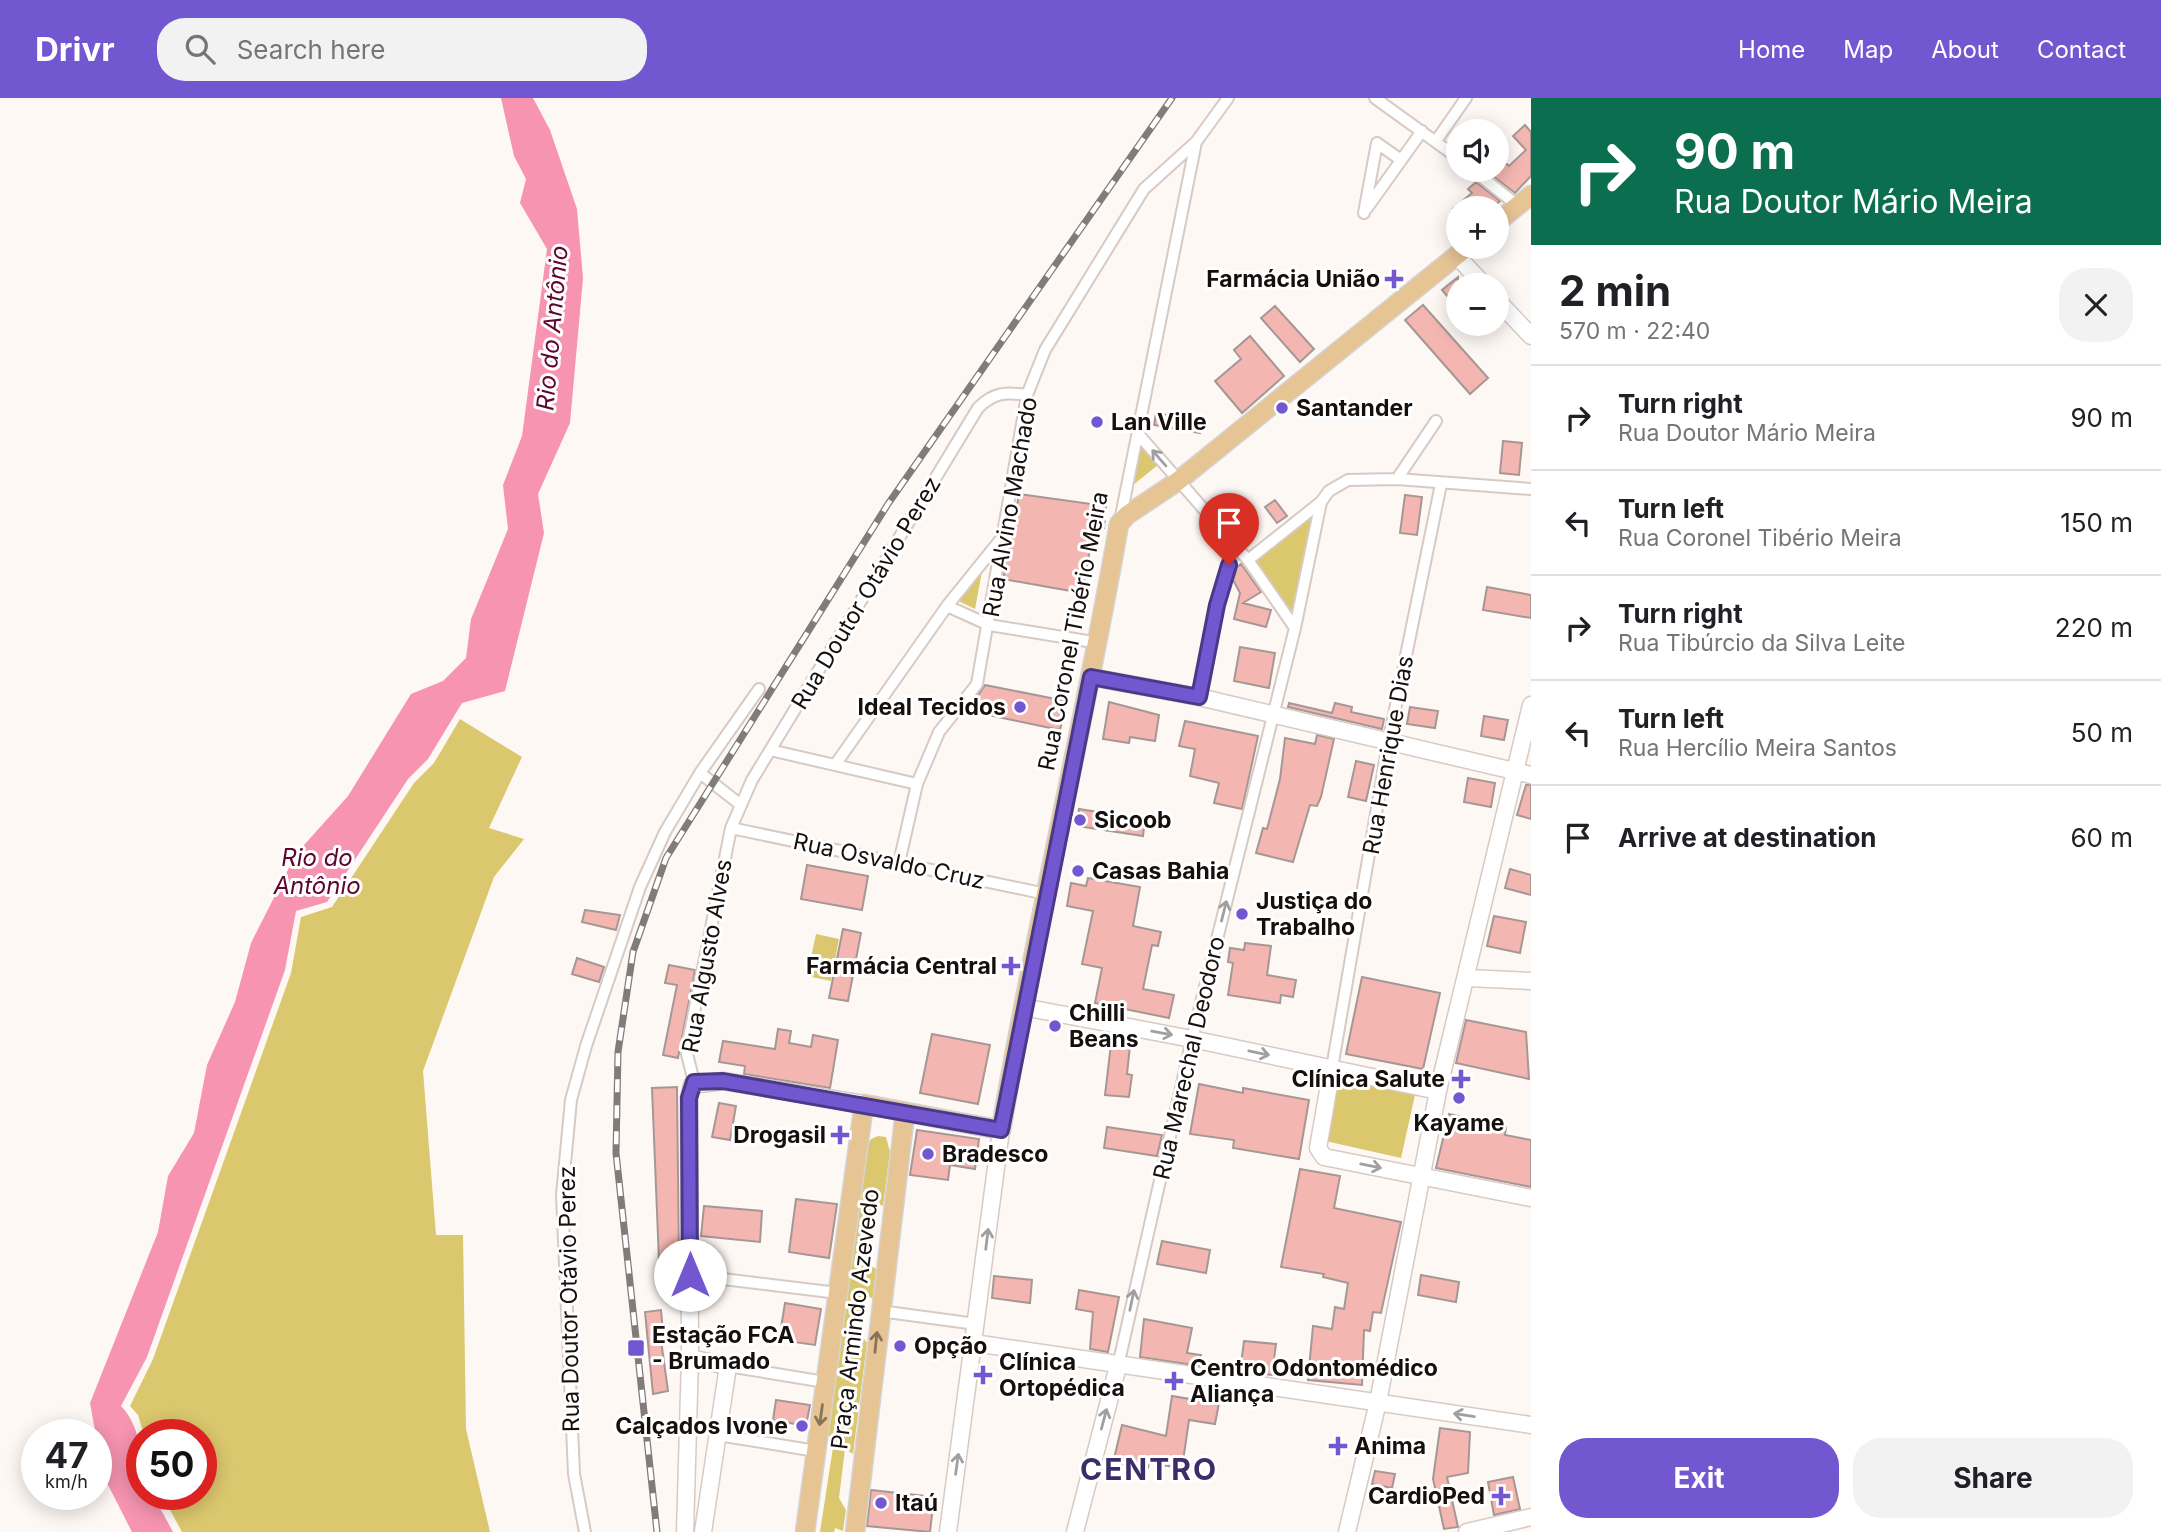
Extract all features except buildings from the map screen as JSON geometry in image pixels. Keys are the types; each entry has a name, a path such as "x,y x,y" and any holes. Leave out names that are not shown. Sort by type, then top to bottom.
{"main road":[{"path":"1509,213 1525,200"},
{"path":"1119,524 1127,515 1178,481 1452,259"},
{"name":"Rua Coronel Tibério Meira","path":"1001,1130 1023,1007 1099,643 1119,524"},
{"path":"864,1104 1001,1130"},
{"name":"Praça Armindo Azevedo","path":"805,1532 864,1104"},
{"name":"Praça Armindo Azevedo","path":"855,1532 905,1113"}],"street":[{"path":"1196,142 1228,98"},
{"path":"1375,98 1446,149"},
{"path":"1436,141 1466,98"},
{"path":"1401,160 1377,143 1364,213 1422,131"},
{"name":"Rua Alvino Machado","path":"899,863 917,785 939,732 977,684 1027,396 1045,350 1144,189 1196,142"},
{"name":"Rua Coronel Tibério Meira","path":"1119,524 1196,142"},
{"path":"1494,182 1525,200"},
{"path":"1509,313 1531,336"},
{"name":"Rua Doutor Otávio Perez","path":"731,828 771,750 978,408 988,398 1004,392 1027,396"},
{"path":"1397,479 1436,421"},
{"path":"1139,435 1248,561 1295,628"},
{"path":"1248,561 1321,502 1329,491 1348,480 1397,479 1531,489"},
{"name":"Rua Henrique Dias","path":"1332,1068 1388,744 1441,484"},
{"name":"Rua Marechal Deodoro","path":"1075,1532 1118,1366 1192,1039 1274,717 1321,502"},
{"path":"835,765 947,606 1002,538"},
{"path":"1199,697 1217,605 1235,546"},
{"path":"947,606 989,625 1099,643"},
{"path":"1091,677 1199,697 1274,717 1523,774"},
{"name":"Rua Doutor Otávio Perez","path":"585,1532 574,1474 562,1195 571,1100 586,1046 640,887 665,832 701,773 759,689"},
{"path":"1347,1532 1378,1402 1438,1091 1523,774 1531,705"},
{"path":"771,750 917,785"},
{"path":"701,773 741,805"},
{"name":"Rua Osvaldo Cruz","path":"731,828 1046,894"},
{"name":"Rua Algusto Alves","path":"694,1082 687,1054 731,828"},
{"path":"1468,978 1531,981"},
{"path":"1023,1007 1192,1039 1438,1091"},
{"path":"1332,1068 1321,1119 1320,1154 1531,1198"},
{"path":"685,1532 690,1359 689,1098 694,1082 723,1081 864,1104"},
{"path":"948,1532 1001,1130"},
{"path":"690,1275 838,1293"},
{"path":"880,1311 976,1324"},
{"path":"974,1343 1531,1425"},
{"path":"690,1359 825,1382"},
{"path":"703,1532 728,1366"},
{"path":"718,1435 816,1451"},
{"path":"1467,1532 1531,1517"}],"shaded area":[{"path":"1137,439 1158,465 1128,489"},
{"path":"1315,513 1292,613 1253,562"},
{"path":"986,550 975,609 948,596"},
{"path":"460,719 522,757 489,828 524,839 494,877 423,1071 436,1235 463,1235 466,1429 490,1532 182,1532 170,1510 217,1510 217,1419 139,1419 130,1406 153,1359 291,973 301,917 332,907 414,783 434,763"},
{"path":"816,934 839,939 831,981 807,976"},
{"path":"1335,1078 1415,1095 1401,1158 1321,1140"},
{"path":"886,1137 890,1152 883,1206 875,1202 866,1262 876,1269 873,1299 864,1293 858,1330 867,1343 853,1454 845,1449 839,1498 846,1510 843,1531 835,1528 834,1532 820,1532 834,1441 825,1432 867,1146 871,1139"}],"water":[{"name":"Rio do Antônio","path":"501,98 533,98 550,130 577,209 583,278 570,423 538,494 544,533 505,691 462,703 428,759 408,779 327,902 296,911 285,970 147,1357 121,1406 130,1419 126,1419 126,1510 161,1510 173,1532 132,1532 112,1493 112,1419 93,1419 90,1403 158,1232 168,1176 194,1133 207,1065 235,1002 251,943 296,854 348,796 411,694 443,681 466,658 471,619 508,529 503,485 522,436 547,249 520,203 526,179 514,156"}],"railway":[{"path":"657,1532 616,1153 618,1052 633,952 666,858 888,504 1172,98"}],"place":[{"name":"Farmácia União","path":"1394,279"},
{"name":"Santander","path":"1282,408"},
{"name":"Lan Ville","path":"1097,422"},
{"name":"Ideal Tecidos","path":"1020,707"},
{"name":"Sicoob","path":"1080,820"},
{"name":"Casas Bahia","path":"1078,871"},
{"name":"Justiça do Trabalho","path":"1242,914"},
{"name":"Farmácia Central","path":"1011,966"},
{"name":"Chilli Beans","path":"1055,1026"},
{"name":"Clínica Salute","path":"1461,1079"},
{"name":"Kayame","path":"1459,1098"},
{"name":"Drogasil","path":"840,1135"},
{"name":"Bradesco","path":"928,1154"},
{"name":"Opção","path":"900,1346"},
{"name":"Estação FCA - Brumado","path":"636,1348"},
{"name":"Clínica Ortopédica","path":"983,1375"},
{"name":"Centro Odontomédico Aliança","path":"1174,1381"},
{"name":"Calçados Ivone","path":"802,1426"},
{"name":"Anima","path":"1338,1446"},
{"name":"CardioPed","path":"1501,1496"},
{"name":"Itaú","path":"881,1503"}],"district":[{"name":"CENTRO","path":"1149,1469"}],"route":[{"path":"690,1275 689,1098 694,1082 723,1081 1001,1130 1023,1007 1091,677 1199,697 1217,605 1229,565"}]}
